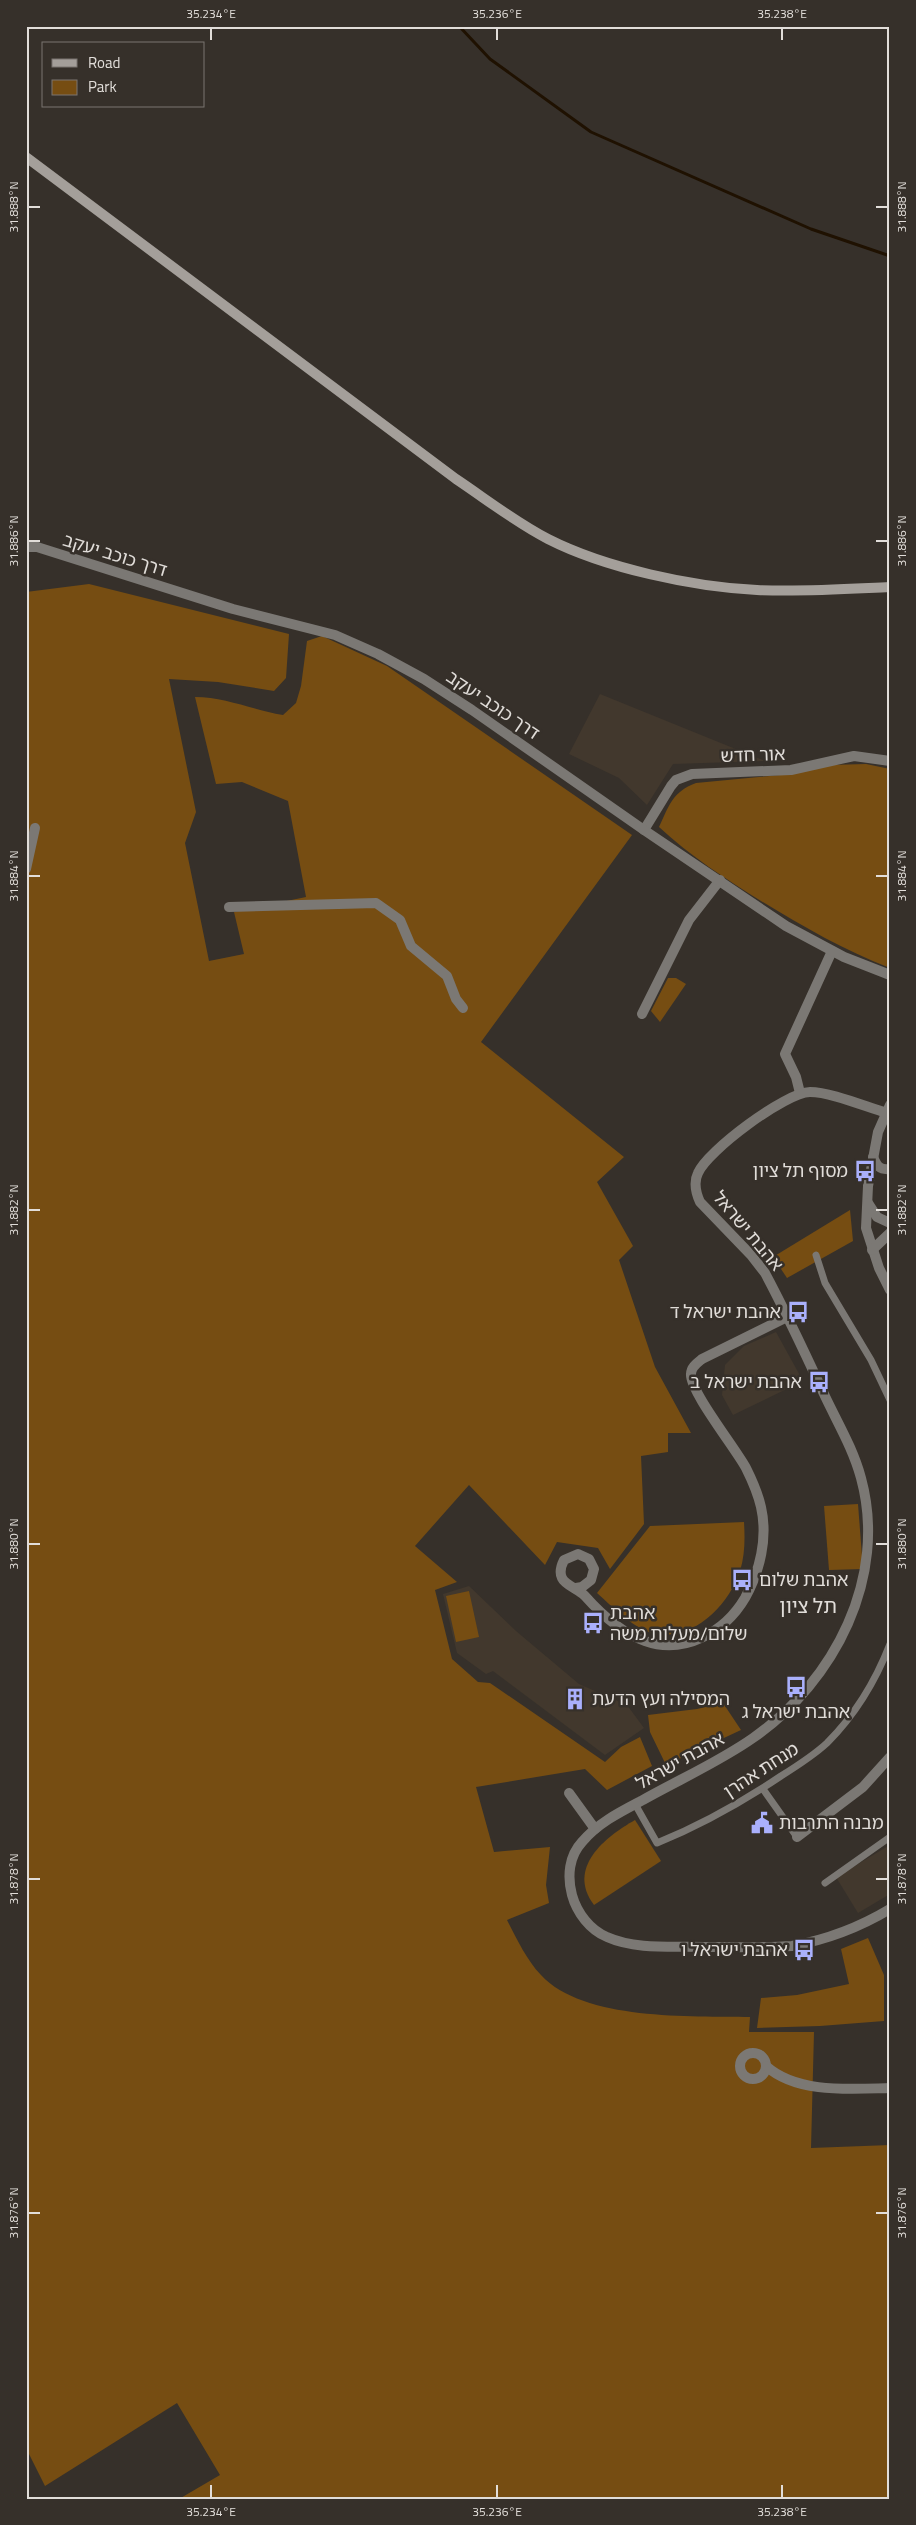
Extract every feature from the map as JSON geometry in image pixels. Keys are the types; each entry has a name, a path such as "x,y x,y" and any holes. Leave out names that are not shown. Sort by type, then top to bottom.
{"main road":[{"path":"26,157 456,479 524,526 548,539 581,554 617,565 726,587 786,591 890,587"}],"street":[{"name":"דרך כוכב יעקב","path":"32,547 233,609 334,635 378,654 417,674 472,710 786,926 832,951 890,975"},
{"name":"אור חדש","path":"644,830 676,780 692,774 786,771 854,756 890,761"},
{"path":"26,869 35,828"},
{"path":"642,1014 689,920 720,880"},
{"path":"229,907 376,903 400,920 411,946 447,976 456,999 463,1008"},
{"path":"800,1093 796,1078 785,1054 832,951"},
{"name":"אהבת ישראל","path":"889,1112 823,1094 800,1093 779,1102 733,1137 701,1167 695,1181 700,1202 758,1264 772,1286 845,1434 861,1477 867,1514 866,1569 858,1597 840,1642 807,1689 788,1711 752,1739 635,1804 595,1829 580,1843 574,1854 570,1877 574,1901 582,1916 600,1934 626,1943 663,1946 792,1946 812,1943 836,1934 890,1909"},
{"path":"889,1112 878,1132 873,1157 867,1201 866,1228 872,1250 890,1290"},
{"path":"873,1157 877,1166 882,1170 890,1169"},
{"path":"867,1201 871,1211 877,1217 890,1224"},
{"path":"872,1250 890,1233"},
{"path":"816,1255 825,1283 870,1360 890,1400"},
{"path":"576,1588 587,1584 594,1574 592,1563 584,1556 573,1555 564,1560 561,1575 566,1584 576,1588 592,1604 632,1635 658,1645 674,1645 703,1639 731,1618 744,1600 758,1569 762,1550 761,1507 746,1468 696,1390 691,1374 692,1368 702,1359 787,1317"},
{"path":"587,1584 592,1604"},
{"name":"מנחת אהרן","path":"635,1804 657,1843 686,1831 763,1789 804,1762 827,1743 867,1692 890,1644"},
{"path":"763,1789 797,1837 863,1787 890,1757"},
{"path":"569,1793 595,1829"},
{"path":"825,1883 890,1837"},
{"path":"782,2079 766,2066 763,2058 756,2053 747,2055 741,2061 740,2069 745,2076 753,2079 760,2077 782,2079 820,2086 890,2088"},
{"path":"760,2077 766,2066"}],"shaded area":[{"path":"600,694 765,761 673,764 647,805 619,778 569,754"},
{"path":"776,1332 803,1381 733,1415 722,1395 725,1365 744,1346"},
{"path":"469,1586 516,1631 579,1684 627,1705 644,1728 605,1755 493,1671 486,1674 457,1653 443,1594"},
{"path":"890,1845 890,1894 858,1913 836,1877"}],"green space":[{"path":"89,584 289,634 286,678 274,691 218,682 169,679 196,812 185,843 209,961 244,954 234,912 306,897 288,801 242,782 216,784 195,697 228,701 283,715 296,703 301,686 307,641 322,636 387,666 632,835 481,1042 624,1157 597,1182 633,1246 619,1260 655,1367 691,1433 668,1433 668,1452 641,1456 644,1524 610,1569 598,1548 557,1542 545,1565 469,1485 415,1546 457,1582 435,1590 452,1659 478,1682 490,1683 605,1762 621,1747 640,1737 652,1766 607,1790 585,1769 476,1787 494,1852 550,1847 546,1885 549,1903 507,1920 522,1949 536,1969 560,1990 583,2001 610,2008 669,2015 750,2017 749,2032 814,2032 811,2148 890,2145 890,2499 179,2499 220,2475 177,2403 45,2486 26,2448 26,592"},
{"path":"866,764 890,769 890,968 840,946 761,901 722,876 659,827 676,795 696,783 791,774 830,765"},
{"path":"668,978 676,978 686,984 660,1022 651,1011"},
{"path":"850,1210 853,1241 787,1278 773,1257"},
{"path":"858,1504 863,1569 829,1570 824,1506"},
{"path":"744,1522 743,1559 735,1584 718,1608 695,1627 667,1635 653,1633 638,1627 597,1593 650,1526"},
{"path":"469,1591 479,1637 456,1642 446,1596"},
{"path":"723,1703 741,1730 666,1765 650,1732 648,1715 697,1709"},
{"path":"635,1820 661,1861 594,1905 586,1891 584,1878 587,1866 601,1845 612,1835"},
{"path":"868,1938 884,1975 884,2021 757,2028 761,1998 797,1995 849,1984 841,1949"}],"waterway":[{"path":"459,26 490,59 591,132 811,229 890,256"}],"place":[{"name":"מסוף תל ציון","path":"865,1171"},
{"name":"אהבת ישראל ד","path":"798,1312"},
{"name":"אהבת ישראל ב","path":"819,1382"},
{"name":"אהבת שלום","path":"742,1580"},
{"name":"אהבת שלום/מעלות משה","path":"593,1623"},
{"name":"אהבת ישראל ג","path":"796,1687"},
{"name":"המסילה ועץ הדעת","path":"575,1699"},
{"name":"מבנה התרבות","path":"762,1823"},
{"name":"אהבת ישראל ו","path":"804,1950"}],"district":[{"name":"תל ציון","path":"808,1606"}]}
